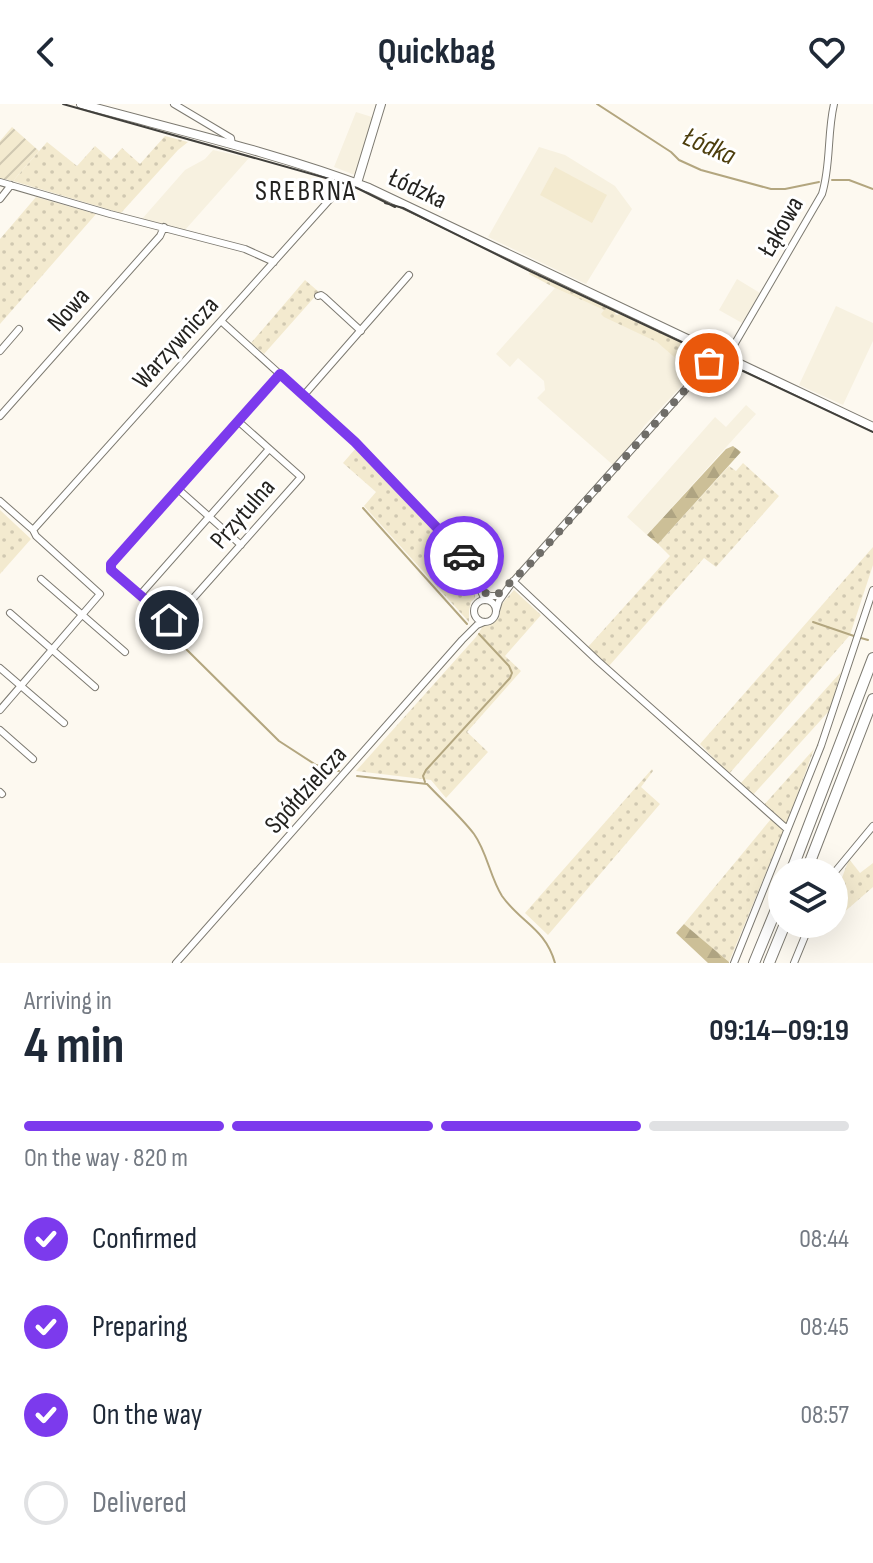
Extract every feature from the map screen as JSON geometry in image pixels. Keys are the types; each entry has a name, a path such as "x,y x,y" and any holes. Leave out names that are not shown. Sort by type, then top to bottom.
{"highway":[{"path":"796,858 873,658"},
{"path":"811,858 873,699"},
{"path":"754,963 768,929"},
{"path":"769,963 779,938"}],"main road":[{"name":"Łódzka","path":"81,104 357,183 677,334 704,342 723,355 873,427"},
{"path":"357,183 381,104"}],"street":[{"path":"174,104 231,138 232,145"},
{"name":"Łąkowa","path":"723,355 822,194 834,104"},
{"name":"Warzywnicza","path":"33,530 345,179"},
{"path":"0,182 245,249 274,262"},
{"path":"0,199 11,185"},
{"name":"Nowa","path":"0,416 160,236 164,227"},
{"path":"304,395 409,275"},
{"path":"318,296 324,297 361,331"},
{"path":"221,321 381,468 467,560 486,600 493,604 496,611"},
{"path":"0,351 19,329"},
{"path":"475,608 512,583 723,355"},
{"path":"241,545 178,489 280,374"},
{"path":"140,595 269,449 238,421"},
{"name":"Przytulna","path":"178,489 110,568 172,621 301,477 269,449"},
{"path":"0,501 100,594 0,710"},
{"path":"462,640 473,621 478,597 474,574"},
{"path":"41,579 125,652"},
{"path":"462,640 477,625 493,619 499,601 512,583"},
{"path":"512,583 787,829"},
{"path":"734,963 821,746 873,590"},
{"path":"482,592 497,596"},
{"path":"475,608 478,620 484,622"},
{"path":"10,613 95,687"},
{"name":"Spółdzielcza","path":"176,963 462,640"},
{"path":"0,668 64,723"},
{"path":"0,730 33,759"},
{"path":"846,858 873,826"},
{"path":"794,963 804,938"}],"shaded area":[{"path":"356,112 375,118 355,175 334,167"},
{"path":"12,127 39,151 13,181 0,178 0,141"},
{"path":"165,136 188,142 121,213 13,181 47,142 77,166 95,146 111,160 122,148 140,164"},
{"path":"539,147 565,155 615,186 632,209 586,284 488,237"},
{"path":"213,150 249,158 185,230 142,219 185,170 205,159"},
{"path":"555,167 607,195 592,223 540,195"},
{"path":"36,197 96,214 0,324 0,239"},
{"path":"530,272 698,350 703,363 681,363 657,342 604,317 601,314 604,310 555,288"},
{"path":"737,279 760,293 742,323 719,310"},
{"path":"305,280 319,292 264,354 251,343"},
{"path":"555,288 698,352 703,358 703,363 693,373 688,369 686,371 691,376 613,465 537,398 545,390 544,381 518,358 510,367 496,354"},
{"path":"836,306 873,323 873,341 843,405 799,385"},
{"path":"746,405 756,414 647,535 627,517 715,417 726,427"},
{"path":"356,448 467,564 475,592 469,622 364,506 376,492 343,463"},
{"path":"743,463 779,496 716,567 704,558 609,666 588,647 670,556 658,544 729,466 736,471"},
{"path":"0,510 31,539 0,574"},
{"path":"873,547 873,565 850,635 729,774 700,744"},
{"path":"514,590 541,615 505,656 521,671 467,732 488,752 446,798 431,780 356,771 483,626 499,618 501,605"},
{"path":"841,672 830,710 752,796 740,784"},
{"path":"814,749 786,826 763,806"},
{"path":"652,769 641,787 660,804 548,935 525,913"},
{"path":"771,819 784,829 772,858 768,858 768,868 729,962 684,924"},
{"path":"849,859 860,873 873,863 873,887 848,909"}],"green space":[{"path":"733,446 741,452 658,544 647,535 726,449"},
{"path":"684,924 729,963 708,963 676,933"}],"waterway":[{"name":"Łódka","path":"597,104 679,160 701,170 771,189 819,182"},
{"name":"Łódka","path":"832,180 849,180 873,189"},
{"path":"363,508 467,624"},
{"path":"813,622 854,636"},
{"path":"425,782 423,776 426,770 512,673 479,634"},
{"path":"861,638 868,640"},
{"path":"181,644 279,741 316,765 339,771"},
{"path":"357,776 427,784 474,834 502,896 539,934 555,963"}],"tram line":[{"path":"63,104 340,182 395,207"},
{"path":"385,203 403,208 873,432"}],"way so far":[{"path":"464,556 482,592 487,595 497,595 511,584 709,363"}],"district":[{"name":"SREBRNA","path":"306,190"}],"route":[{"path":"169,620 111,570 111,564 280,374 355,442 464,556"}]}
